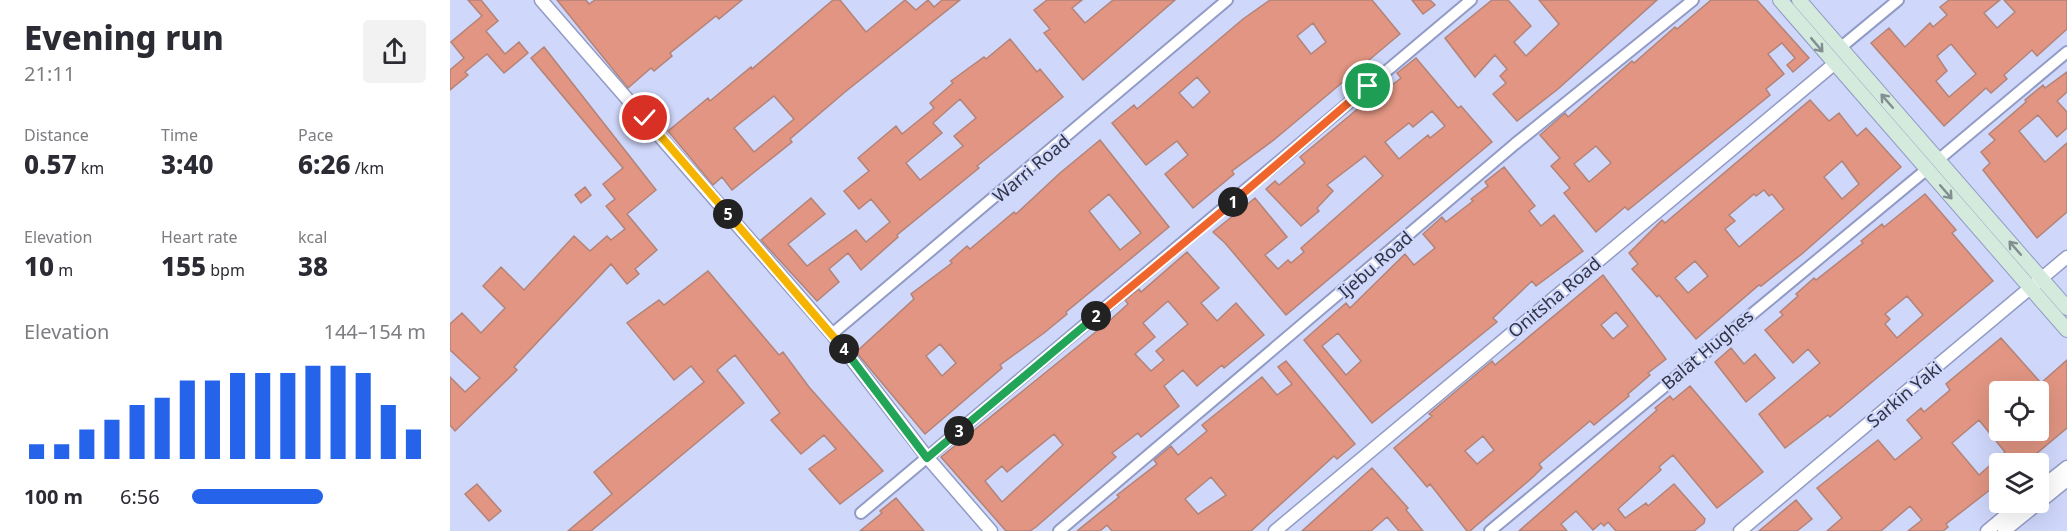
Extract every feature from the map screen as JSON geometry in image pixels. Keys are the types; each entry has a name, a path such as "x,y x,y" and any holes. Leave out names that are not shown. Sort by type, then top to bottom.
{"main road":[{"path":"1780,0 2067,330"},
{"path":"1800,0 2067,308"}],"street":[{"path":"541,0 832,334 927,458 992,531"},
{"name":"Warri Road","path":"832,334 1227,0"},
{"path":"861,513 1471,0"},
{"name":"Ijebu Road","path":"1059,531 1515,144 1694,0"},
{"path":"1840,48 1898,0"},
{"path":"1938,160 2067,52"},
{"name":"Onitsha Road","path":"1275,531 1834,64"},
{"name":"Balat Hughes","path":"1490,531 1926,170"},
{"name":"Sarkin Yaki","path":"1740,531 2067,257"},
{"path":"2049,481 2067,467"},
{"path":"2004,531 2067,480"},
{"path":"1987,531 2009,513"}],"building":[{"path":"468,0 481,0 498,21 486,31 505,54 519,42 528,53 504,73 487,54 465,72 468,75 450,90 450,70 464,58 451,42 482,16"},
{"path":"557,0 586,0 589,4 595,0 742,0 719,19 716,16 670,53 672,56 654,71 651,68 628,88"},
{"path":"833,0 840,0 866,32 905,0 916,10 928,0 934,7 942,0 960,0 845,92 790,139 792,142 732,190 722,177 713,185 668,131 708,98 710,101 751,67 752,69","holes":["774,96 794,119 754,152 734,128"]},
{"path":"1047,0 1082,0 1072,8 1085,23 1113,0 1175,0 1083,80 1044,33 1050,29 1034,10"},
{"path":"1270,0 1372,0 1400,34 1275,139 1232,171 1234,174 1193,208 1165,174 1188,155 1177,141 1146,165 1112,123 1134,105 1137,109 1243,19","holes":["1313,23 1326,42 1311,54 1297,36","1197,77 1210,92 1193,108 1179,93"]},
{"path":"1412,0 1430,0 1435,5 1423,14"},
{"path":"1492,0 1508,0 1531,26 1514,42 1526,56 1559,24 1539,0 1657,0 1558,89 1517,121 1493,94 1506,83 1500,76 1507,69 1495,55 1475,77 1445,38"},
{"path":"1711,0 1757,0 1809,58 1793,72 1787,65 1795,58 1782,43 1768,54 1784,74 1766,89 1770,95 1628,210 1625,207 1596,232 1564,193 1570,188 1551,166 1560,158 1540,135 1565,113 1568,117 1632,61 1634,63 1675,27 1677,29","holes":["1596,146 1611,163 1589,182 1574,164"]},
{"path":"1949,0 2000,0 1984,13 1997,28 2015,12 2004,0 2067,0 2067,29 2037,56 2032,50 2004,75 2007,79 1991,93 1986,88 1944,126 1871,43 1889,28 1905,47 1930,23 1933,27 1947,15 1940,7","holes":["1951,44 1976,74 1949,97 1936,81 1947,71 1937,56"]},
{"path":"1010,39 1037,72 1040,69 1063,97 977,166 979,168 897,235 898,237 861,270 848,253 829,269 839,282 817,301 761,240 811,198 825,214 788,244 807,266 856,230 866,242 890,222 871,199 859,209 844,191 869,171 858,158 896,126 902,134 934,108 930,103 953,83 951,81 984,57 986,59","holes":["960,99 976,118 954,136 963,146 920,180 906,163 942,133 933,123"]},
{"path":"544,47 656,190 627,214 657,250 635,269 639,274 627,284 611,264 514,367 517,370 455,431 450,425 450,377 465,392 480,378 450,350 450,324 462,313 481,333 505,308 483,286 501,267 524,290 574,236 590,251 607,236 611,240 625,229 606,206 615,199 603,184 623,168 531,58"},
{"path":"1416,58 1458,108 1461,106 1492,142 1286,315 1213,232 1255,198 1287,237 1265,255 1278,269 1288,260 1291,263 1304,252 1301,248 1383,176 1365,156 1327,185 1333,191 1317,208 1319,211 1301,226 1266,189 1275,181 1279,185 1305,163 1300,157 1360,107 1358,105 1367,97 1376,90 1379,95 1401,78 1397,73","holes":["1432,111 1445,126 1430,138 1428,135 1399,159 1385,142 1409,123 1413,127"]},
{"path":"2067,72 2067,92 2057,101 2067,112 2067,128 2057,137 2038,115 2019,131 2045,162 2067,143 2067,212 2037,238 1983,170 1990,163 1981,152 1995,140 1989,134 2026,102 2025,100 2043,85 2045,88"},
{"path":"1810,100 1829,121 1839,113 1857,136 1866,128 1901,167 1803,253 1761,286 1759,285 1696,339 1659,295 1657,297 1632,269 1638,264 1629,253 1662,220 1665,223","holes":["1842,161 1859,184 1842,199 1824,177","1764,190 1769,196 1772,194 1784,209 1739,247 1725,229 1735,221 1729,215 1754,194 1756,196","1695,261 1708,276 1688,293 1675,278"]},
{"path":"1100,140 1169,227 1044,333 1000,365 1002,368 925,434 856,352 914,299 911,294 952,263 950,261 967,246 970,249 1014,212 1016,214","holes":["1109,194 1141,233 1120,250 1089,211","940,344 956,363 942,376 926,356"]},
{"path":"1504,167 1535,206 1529,211 1541,226 1554,215 1583,251 1536,286 1532,281 1493,318 1497,322 1372,423 1304,340 1346,303 1350,308 1405,254 1414,265 1435,248 1423,234 1442,217 1446,222 1473,201 1471,199 1488,186 1485,182","holes":["1338,333 1361,361 1346,375 1322,346"]},
{"path":"585,187 591,195 581,203 575,195"},
{"path":"1925,194 1956,230 1952,233 1993,281 1830,417 1828,415 1785,448 1759,414 1820,363 1808,349 1793,363 1765,330 1783,315 1780,312 1814,278 1816,280 1863,243 1861,241 1882,224 1884,227","holes":["1907,296 1923,315 1897,338 1885,324 1890,319 1885,314"]},
{"path":"1187,252 1219,288 1201,303 1217,321 1236,303 1264,335 1224,368 1222,365 1197,386 1183,370 1164,386 1179,406 1141,437 1138,433 1112,453 1116,457 1036,527 1030,531 1006,531 941,457 1108,322 1128,304 1125,300 1139,289 1141,292","holes":["1168,301 1188,324 1156,351 1164,360 1151,371 1135,354 1155,337 1143,323","1054,434 1063,445 1002,502 985,481 1002,466 1007,472"]},
{"path":"708,271 779,355 783,352 809,387 883,471 840,504 809,469 836,449 824,435 801,454 771,420 780,413 735,355 717,370 744,403 591,531 568,531 612,494 594,472 704,382 691,366 674,380 627,323 659,300 664,305"},
{"path":"1603,275 1666,359 1648,373 1650,375 1628,394 1629,396 1594,425 1590,421 1539,464 1542,468 1533,477 1470,531 1467,531 1430,484 1427,487 1394,448 1432,416 1429,414 1492,361 1495,365","holes":["1616,312 1628,326 1613,339 1601,325","1483,436 1494,450 1477,464 1465,451"]},
{"path":"2001,338 2039,381 1989,381 1989,432 1979,420 1952,443 1979,475 1989,466 1989,491 1946,524 1948,527 1943,531 1908,531 1922,520 1910,506 1881,531 1827,531 1842,518 1817,488 1878,440 1895,460 1922,438 1907,420 1921,408 1924,412 1950,390 1946,384"},
{"path":"1731,348 1744,364 1755,354 1775,378 1746,402 1715,362"},
{"path":"2067,360 2067,428 2037,453 2004,453 1996,441 2049,441 2049,381 2043,381"},
{"path":"1286,361 1355,444 1337,459 1334,456 1251,531 1112,531 1107,525 1100,531 1077,531 1119,497 1117,495 1157,464 1154,460 1171,446 1178,455 1207,431 1202,425 1262,377 1277,395 1292,384 1278,367","holes":["1211,477 1226,495 1198,514 1185,499"]},
{"path":"1690,386 1763,472 1717,508 1673,455 1659,467 1661,470 1618,509 1625,518 1646,503 1648,506 1674,484 1705,519 1704,523 1694,531 1616,531 1608,522 1604,526 1601,523 1593,530 1576,511 1561,524 1567,531 1519,531 1657,410 1655,408 1670,396 1673,400"},
{"path":"1372,468 1408,508 1406,510 1423,531 1399,531 1387,517 1371,531 1302,531"},
{"path":"477,484 501,511 489,521 465,494"},
{"path":"896,498 924,531 860,531 882,513 880,511"},
{"path":"1796,500 1812,519 1797,531 1759,531"}],"route":[{"path":"645,118 832,334 927,458 1368,86"}]}
